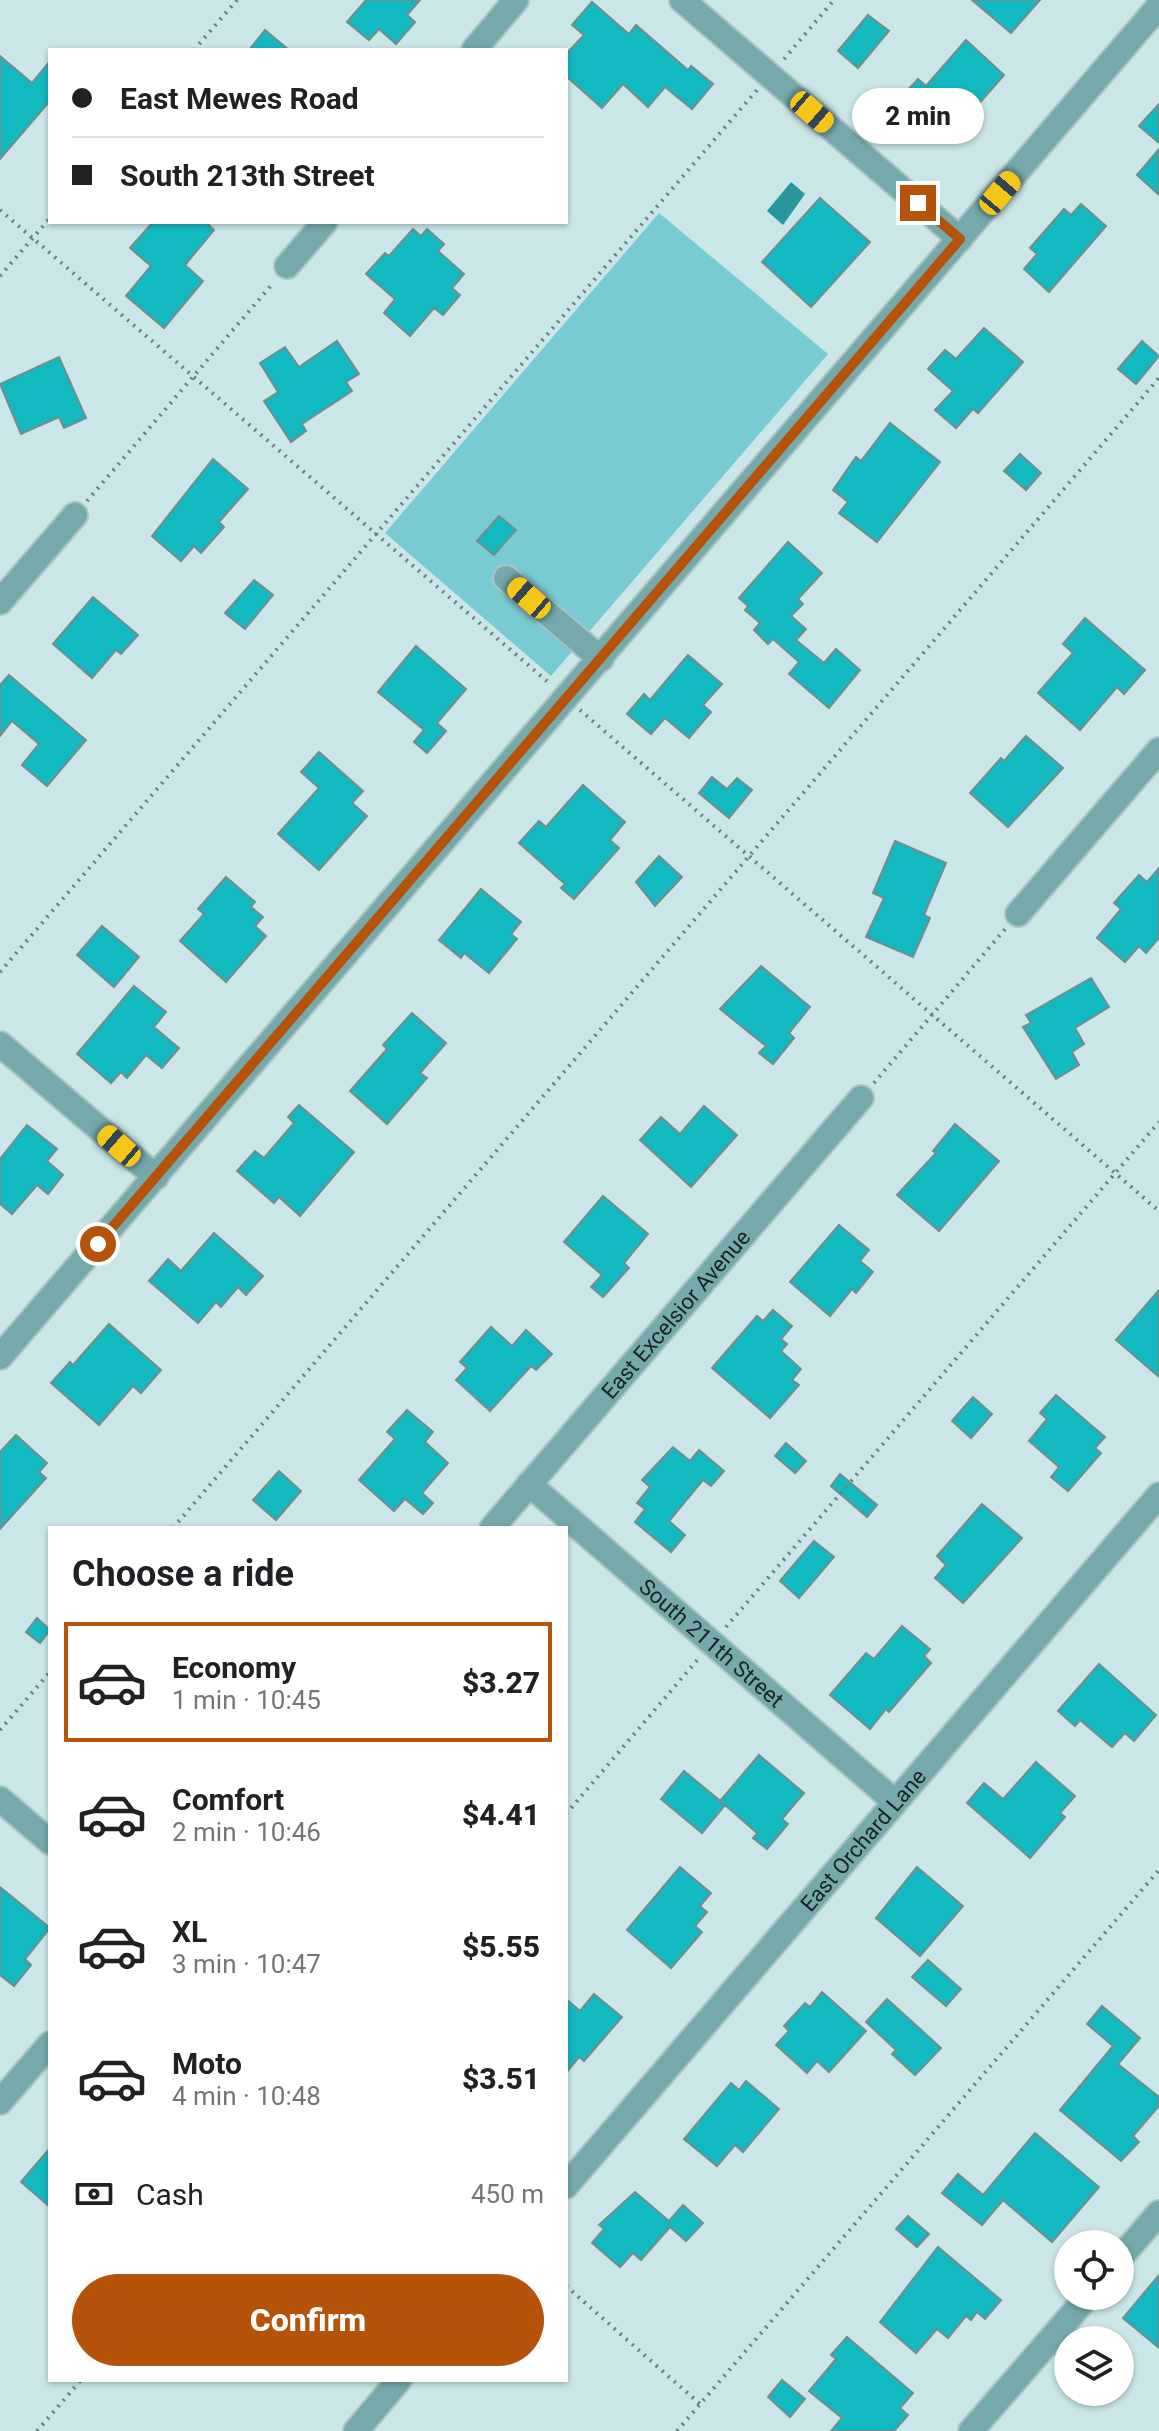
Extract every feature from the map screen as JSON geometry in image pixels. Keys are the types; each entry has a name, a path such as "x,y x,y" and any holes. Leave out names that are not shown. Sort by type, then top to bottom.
{"street":[{"path":"476,48 516,0"},
{"path":"682,0 960,239"},
{"path":"0,1357 1159,6"},
{"path":"287,266 323,224"},
{"path":"0,602 75,515"},
{"path":"506,578 601,659"},
{"path":"1018,914 1159,750"},
{"path":"0,1044 156,1177"},
{"name":"East Excelsior Avenue","path":"494,1526 861,1098"},
{"name":"South 211th Street","path":"529,1484 895,1802"},
{"name":"East Orchard Lane","path":"568,2184 1159,1495"},
{"path":"0,1799 48,1840"},
{"path":"0,2102 48,2046"},
{"path":"1134,2242 1159,2213"},
{"path":"971,2431 1076,2310"},
{"path":"356,2431 397,2382"}],"path":[{"path":"196,48 237,0"},
{"path":"0,972 834,0"},
{"path":"0,276 48,220"},
{"path":"75,515 287,266"},
{"path":"175,1526 1159,378"},
{"path":"861,1098 1018,914"},
{"path":"568,1812 1159,1122"},
{"path":"0,1730 48,1674"},
{"path":"677,2431 1159,1870"},
{"path":"568,2288 700,2404"},
{"path":"37,2431 79,2382"}],"shaded area":[{"path":"791,182 805,194 783,225 767,211"},
{"path":"659,213 828,354 551,676 385,533"}],"building":[{"path":"366,0 420,0 407,15 415,22 396,44 379,29 369,40 347,22"},
{"path":"972,0 1040,0 1011,33"},
{"path":"592,2 629,34 636,25 688,70 691,66 713,84 692,109 665,87 648,107 623,84 602,108 568,78 568,52 584,35 572,25"},
{"path":"868,15 889,31 858,68 838,51"},
{"path":"265,30 287,48 251,48"},
{"path":"966,40 1004,75 962,123 943,106 926,126 898,101 918,79 926,86"},
{"path":"0,56 32,83 48,63 48,103 0,159"},
{"path":"1159,104 1159,143 1139,126"},
{"path":"1159,149 1159,195 1137,175"},
{"path":"820,198 870,242 811,307 762,262"},
{"path":"1081,204 1106,226 1049,292 1024,269 1037,254 1030,248 1064,209 1071,215"},
{"path":"151,224 208,224 214,230 185,265 203,281 164,328 126,296 151,266 130,248"},
{"path":"413,229 421,236 427,229 444,244 438,251 464,274 452,288 460,295 443,315 434,308 410,336 384,313 395,299 366,274 385,253 389,256"},
{"path":"984,328 1023,362 978,413 973,409 956,428 935,410 953,391 928,369 945,350 956,359"},
{"path":"337,341 359,374 346,382 352,391 302,424 306,431 291,442 264,401 278,392 260,363 285,347 299,367"},
{"path":"1142,341 1159,356 1136,384 1118,369"},
{"path":"59,357 86,418 64,428 59,417 21,434 0,384"},
{"path":"890,423 940,462 877,542 839,513 848,502 833,490 856,457 861,461"},
{"path":"1020,454 1041,473 1026,490 1004,471"},
{"path":"213,459 248,489 219,522 224,527 201,553 194,546 181,561 152,536"},
{"path":"499,516 516,530 494,555 477,541"},
{"path":"788,542 822,573 798,599 803,604 791,616 806,629 796,640 824,663 836,649 860,670 829,708 789,674 799,662 773,639 768,644 754,630 760,623 745,610 748,606 739,598"},
{"path":"254,580 273,595 245,629 225,613"},
{"path":"93,597 138,635 121,654 116,650 92,678 53,644"},
{"path":"1085,618 1145,670 1124,694 1117,687 1080,730 1038,693 1073,653 1063,644"},
{"path":"416,646 466,689 437,723 446,731 427,753 414,742 424,730 378,692"},
{"path":"688,655 722,684 703,705 711,712 689,738 665,718 651,734 627,714 644,694 650,700"},
{"path":"9,675 86,740 47,786 22,765 39,744 12,721 0,736 0,685"},
{"path":"1026,736 1063,768 1008,827 970,793 1001,758 1004,761"},
{"path":"319,752 363,791 352,803 367,816 319,870 278,834 319,788 301,772"},
{"path":"712,777 727,789 737,778 752,790 729,818 699,793"},
{"path":"583,785 625,822 610,840 619,848 574,899 561,888 565,884 519,843 539,821 546,827"},
{"path":"895,841 946,863 924,915 930,918 913,957 866,937 884,898 873,893"},
{"path":"659,856 682,877 655,906 636,882"},
{"path":"1159,868 1159,938 1146,953 1139,946 1125,962 1097,938 1121,909 1114,903 1139,875 1147,882"},
{"path":"226,877 255,902 251,907 263,917 255,926 266,936 226,982 180,941 204,914 198,909"},
{"path":"481,889 521,922 511,934 517,939 489,973 464,953 461,958 439,940"},
{"path":"102,926 139,957 114,987 77,955"},
{"path":"761,966 810,1007 789,1033 794,1038 773,1064 759,1053 766,1046 720,1009"},
{"path":"1091,978 1109,1007 1075,1028 1084,1044 1072,1052 1079,1065 1056,1079 1023,1027 1031,1023 1026,1015"},
{"path":"134,986 166,1012 154,1027 179,1048 162,1068 146,1055 127,1078 121,1072 111,1083 77,1054"},
{"path":"412,1013 446,1043 420,1073 427,1078 387,1124 350,1091 387,1049 383,1045"},
{"path":"299,1105 354,1152 300,1216 279,1197 274,1203 237,1171 255,1151 264,1158 294,1123 288,1117"},
{"path":"704,1106 737,1135 691,1187 640,1140 661,1117 680,1134"},
{"path":"955,1124 999,1161 939,1231 897,1195 936,1153 933,1151"},
{"path":"27,1125 57,1149 47,1161 63,1175 48,1194 37,1185 12,1214 0,1204 0,1159"},
{"path":"603,1196 648,1234 624,1263 629,1268 603,1297 591,1287 602,1275 564,1242"},
{"path":"839,1225 869,1250 860,1261 873,1272 856,1293 852,1289 830,1316 790,1282"},
{"path":"214,1233 263,1276 246,1295 238,1287 221,1307 216,1302 198,1323 149,1281 168,1259 181,1271"},
{"path":"1159,1290 1159,1377 1116,1340"},
{"path":"773,1310 792,1326 781,1339 787,1344 781,1351 801,1369 792,1380 799,1385 770,1418 712,1368 757,1316 763,1321"},
{"path":"109,1324 161,1370 141,1393 133,1386 99,1425 51,1383 70,1362 73,1365"},
{"path":"491,1327 512,1346 526,1330 552,1354 536,1370 531,1366 490,1411 456,1380 467,1368 460,1362"},
{"path":"1056,1395 1105,1437 1095,1448 1101,1453 1068,1491 1051,1477 1059,1467 1029,1441 1047,1419 1040,1413"},
{"path":"973,1397 992,1414 971,1438 952,1421"},
{"path":"407,1410 433,1432 425,1442 448,1463 422,1493 433,1503 423,1514 405,1499 394,1511 359,1480 395,1439 387,1432"},
{"path":"16,1435 47,1463 39,1472 46,1478 0,1529 0,1452"},
{"path":"786,1443 806,1461 795,1473 775,1456"},
{"path":"673,1447 690,1461 699,1450 724,1471 711,1486 703,1480 669,1521 685,1535 671,1552 635,1522 645,1509 637,1503 650,1487 642,1480"},
{"path":"279,1471 301,1491 276,1520 253,1500"},
{"path":"840,1474 877,1505 867,1517 831,1486"},
{"path":"982,1504 1022,1538 963,1603 935,1578 946,1565 937,1556"},
{"path":"814,1541 834,1557 799,1598 780,1581"},
{"path":"37,1618 48,1628 40,1643 26,1632"},
{"path":"902,1626 930,1649 924,1656 931,1663 889,1712 886,1709 870,1729 830,1695 866,1653 874,1659"},
{"path":"1099,1664 1156,1715 1134,1741 1125,1733 1112,1747 1080,1720 1075,1726 1058,1711"},
{"path":"759,1755 804,1793 782,1819 788,1824 767,1849 753,1838 757,1833 725,1805 702,1833 661,1799 684,1771 720,1801"},
{"path":"1036,1762 1075,1796 1060,1813 1065,1817 1030,1858 967,1803 984,1783 1003,1799"},
{"path":"680,1867 711,1893 700,1906 707,1912 695,1926 702,1932 671,1968 627,1930"},
{"path":"917,1867 963,1906 920,1956 876,1918"},
{"path":"0,1887 48,1926 48,1930 25,1959 31,1965 14,1986 0,1975"},
{"path":"928,1960 961,1989 946,2006 912,1977"},
{"path":"822,1992 866,2031 829,2072 817,2061 807,2073 776,2045 789,2031 784,2026 805,2003 810,2007"},
{"path":"594,1994 622,2017 584,2061 579,2057 568,2071 568,2001 580,2011"},
{"path":"887,1999 941,2048 915,2075 892,2054 896,2050 866,2022"},
{"path":"1102,2006 1140,2038 1118,2064 1159,2097 1159,2106 1133,2136 1139,2142 1121,2161 1060,2110 1113,2046 1087,2024"},
{"path":"746,2081 779,2109 743,2152 735,2145 717,2166 684,2139 731,2083 739,2090"},
{"path":"1035,2133 1099,2187 1062,2230 1054,2230 1052,2242 1003,2200 982,2225 942,2193 958,2174 983,2195"},
{"path":"48,2150 48,2205 21,2182"},
{"path":"635,2192 669,2221 683,2205 703,2223 686,2241 670,2227 641,2260 633,2253 620,2267 592,2243 604,2229 599,2225"},
{"path":"908,2216 929,2234 917,2247 896,2229"},
{"path":"938,2247 1001,2300 985,2319 977,2312 971,2320 966,2316 948,2338 937,2329 916,2353 880,2322"},
{"path":"1159,2275 1159,2348 1123,2318 1130,2310 1134,2310 1134,2305"},
{"path":"847,2337 913,2393 900,2408 908,2415 894,2431 831,2431 842,2418 809,2391 836,2359 831,2355"},
{"path":"782,2380 805,2399 790,2417 768,2397"}],"route":[{"path":"98,1244 960,239 918,203"}]}
